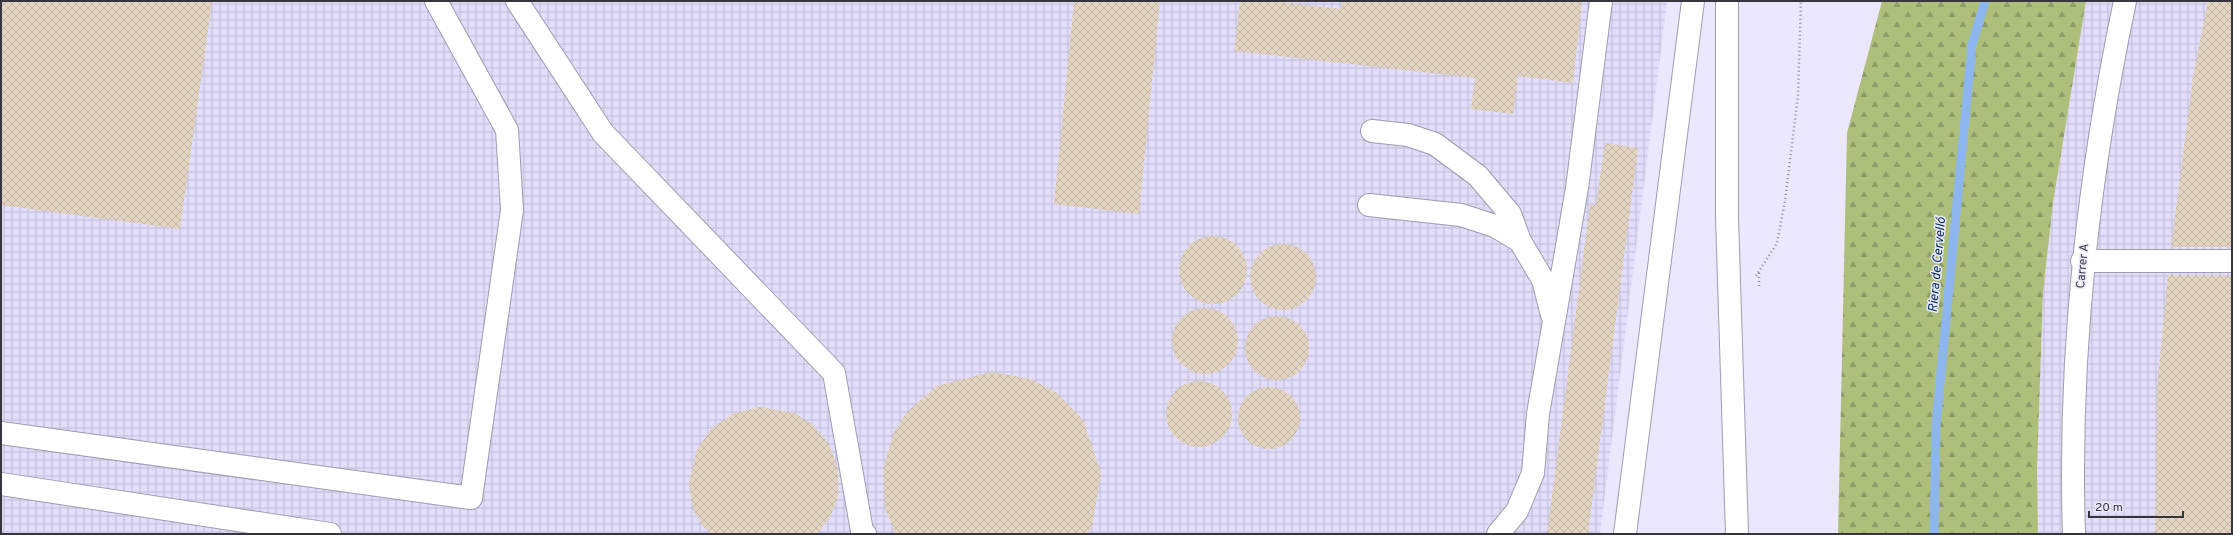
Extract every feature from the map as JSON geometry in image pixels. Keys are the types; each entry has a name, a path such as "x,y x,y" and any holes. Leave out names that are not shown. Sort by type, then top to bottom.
{"street":[{"path":"1,433 472,498 512,210 507,130 436,1"},
{"path":"518,1 603,133 834,373 862,531 865,534"},
{"path":"1498,534 1517,511 1532,473 1538,414 1577,188 1601,1"},
{"path":"1625,534 1694,1"},
{"path":"1727,1 1727,217 1737,534"},
{"name":"Carrer A","path":"2074,534 2074,400 2082,260 2108,81 2125,1"},
{"path":"1372,131 1408,135 1435,144 1478,176 1510,214 1520,241 1543,280 1554,324"},
{"path":"1369,205 1461,215 1495,226 1520,241"},
{"path":"2082,260 2232,261"},
{"path":"1,484 330,534"}],"path":[{"path":"1730,298 1760,273 1777,243 1785,201 1798,95 1801,1"}],"shaded area":[{"path":"1,1 1667,1 1600,534 1,534"},
{"path":"2086,1 2232,1 2232,534 2038,534 2037,469 2043,293 2053,203"}],"green space":[{"path":"1882,1 2086,1 2053,203 2043,293 2037,469 2038,534 1838,534 1847,133"}],"building":[{"path":"1,1 212,1 180,229 1,205"},
{"path":"1074,1 1160,1 1139,214 1054,204"},
{"path":"1240,1 1270,1 1341,9 1342,1 1582,1 1573,83 1518,76 1513,114 1471,109 1475,78 1234,51"},
{"path":"2208,1 2232,1 2232,247 2171,247 2193,77"},
{"path":"1605,143 1638,148 1588,534 1547,534 1590,204 1596,205"},
{"path":"1206,236 1220,236 1232,241 1242,251 1247,263 1247,277 1242,289 1232,299 1220,304 1206,304 1194,299 1184,289 1179,277 1179,263 1184,251 1194,241"},
{"path":"1283,244 1295,247 1306,254 1313,265 1316,277 1313,289 1306,300 1295,307 1283,310 1271,307 1260,300 1253,289 1250,277 1253,265 1260,254 1271,247"},
{"path":"2168,275 2232,276 2232,534 2155,534 2157,387"},
{"path":"1205,308 1218,311 1228,318 1235,328 1238,341 1235,354 1228,364 1218,371 1205,374 1192,371 1182,364 1175,354 1172,341 1175,328 1182,318 1192,311"},
{"path":"1271,316 1283,316 1300,325 1307,336 1309,348 1307,360 1300,371 1283,380 1271,380 1259,375 1250,366 1245,354 1245,342 1250,330 1259,321"},
{"path":"991,372 1031,379 1057,393 1083,420 1101,473 1092,527 1087,534 896,534 894,531 885,508 883,470 894,432 908,411 937,386"},
{"path":"1199,381 1212,383 1222,391 1230,401 1232,414 1230,427 1222,437 1212,445 1199,447 1186,445 1176,437 1168,427 1166,414 1168,401 1176,391 1186,383"},
{"path":"1269,387 1281,389 1291,396 1298,406 1300,418 1298,430 1291,440 1281,447 1269,449 1257,447 1247,440 1240,430 1238,418 1240,406 1247,396 1257,389"},
{"path":"759,407 794,413 812,424 829,444 838,470 838,497 831,515 818,534 711,534 702,525 693,509 689,483 697,449 712,428 733,414"}],"waterway":[{"name":"Riera de Cervelló","path":"1934,534 1936,425 1972,45 1985,1"}]}
